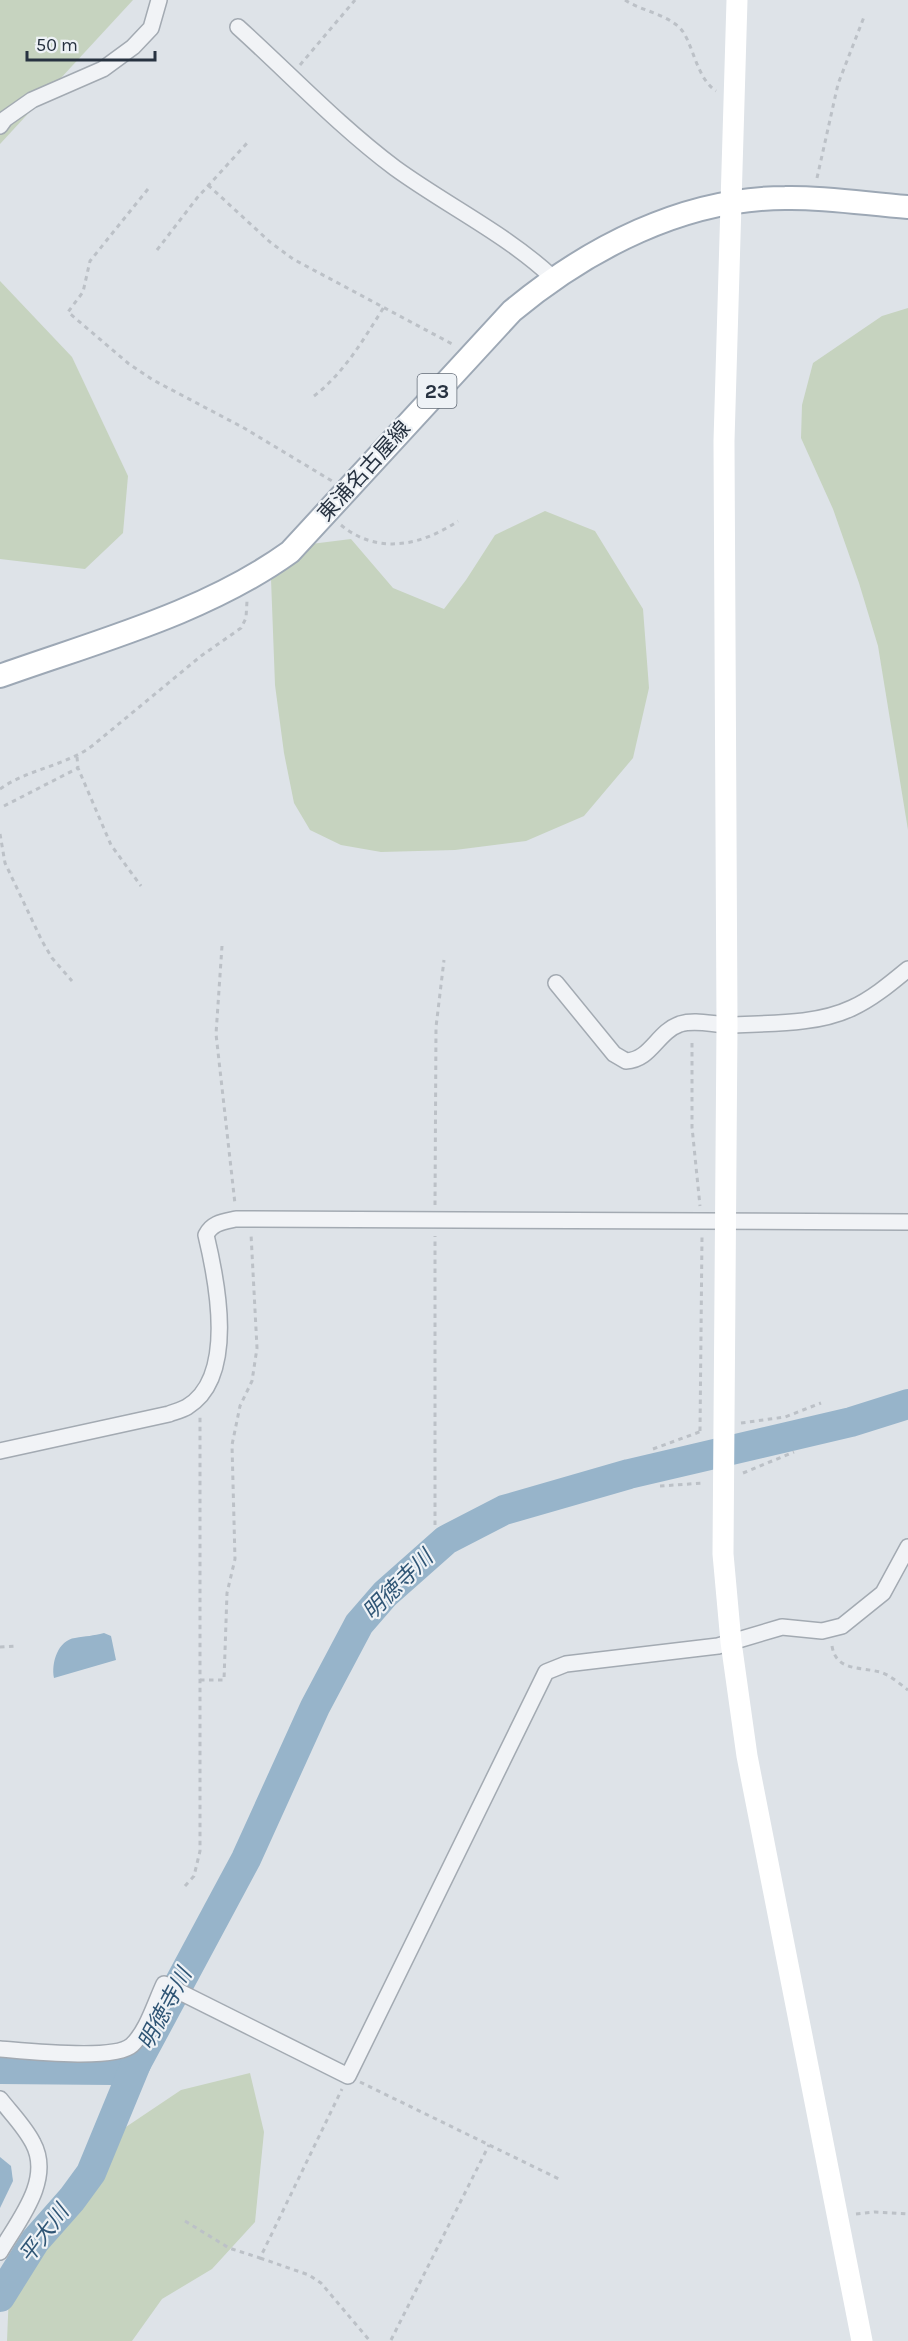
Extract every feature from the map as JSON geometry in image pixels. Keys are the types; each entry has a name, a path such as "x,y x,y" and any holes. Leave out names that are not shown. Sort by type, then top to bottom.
{"main road":[{"name":"東浦名古屋線","path":"0,676 201,603 255,577 290,552 512,310 552,278 590,255 669,218 733,203 785,198 908,207"}],"street":[{"path":"0,126 4,119 32,100 103,69 133,47 152,28 159,0"},
{"path":"737,0 733,203 724,441 727,1025 723,1220 723,1554 731,1642 747,1756 862,2341"},
{"path":"238,27 386,160 437,198 494,233 552,278"},
{"path":"556,983 614,1054 626,1061 646,1055 664,1034 681,1024 727,1025 819,1019 836,1014 863,1002 908,969"},
{"path":"0,1451 169,1414 188,1407 204,1389 216,1365 219,1343 217,1294 206,1235 210,1227 242,1220 908,1222"},
{"path":"0,2049 55,2053 110,2053 130,2047 141,2032 164,1984 348,2076 546,1672 566,1664 696,1649 731,1642 782,1627 829,1629 842,1626 884,1593 908,1547"},
{"path":"0,2099 33,2141 40,2167 38,2185 0,2252"}],"path":[{"path":"293,78 355,0"},
{"path":"625,0 663,16 680,28 710,87 719,93 734,96"},
{"path":"815,200 819,165 838,84 864,16"},
{"path":"157,249 208,185 248,142"},
{"path":"208,185 262,236 293,259 450,342 470,356"},
{"path":"148,189 90,261 83,292 68,312 129,364 153,381 244,428 348,490"},
{"path":"314,396 330,383 351,359 384,308"},
{"path":"327,513 358,538 375,544 422,540 435,536 458,521"},
{"path":"0,789 24,775 77,757 201,656 241,628 249,607 238,585"},
{"path":"77,757 78,768 111,845 141,886"},
{"path":"4,806 78,768"},
{"path":"0,834 5,863 42,941 52,958 72,981"},
{"path":"200,1680 224,1680 227,1593 235,1559 232,1445 240,1406 252,1381 257,1348 255,1281 242,1220 216,1034 222,946"},
{"path":"435,1525 436,1027 444,960"},
{"path":"184,1886 194,1876 200,1851 200,1414 194,1400"},
{"path":"829,1629 833,1656 843,1665 885,1674 908,1690"},
{"path":"0,1647 16,1646"},
{"path":"260,2258 348,2076 561,2180"},
{"path":"391,2340 489,2145"},
{"path":"838,2217 876,2212 908,2214"},
{"path":"185,2221 229,2248 295,2269 321,2283 370,2341"}],"green space":[{"path":"0,0 133,0 0,144"},
{"path":"0,281 72,357 128,476 123,533 85,569 0,559"},
{"path":"908,308 908,830 878,646 833,509 801,438 802,405 813,363 882,316"},
{"path":"545,511 595,531 643,609 649,688 633,758 584,816 526,841 455,850 381,852 341,845 310,830 294,803 284,753 275,685 271,579 311,544 351,539 393,588 444,609 495,535"},
{"path":"250,2073 264,2132 255,2222 212,2269 162,2299 132,2341 7,2341 9,2292 45,2214 105,2141 181,2090"}],"water":[{"path":"104,1633 111,1636 116,1660 54,1678 55,1659 64,1643 75,1638"},
{"path":"0,2157 11,2166 13,2181 0,2208"}],"waterway":[{"name":"明徳寺川","path":"0,2297 35,2241 72,2199 91,2173 136,2064 246,1859 315,1707 359,1624 385,1594 446,1540 504,1510 629,1474 851,1422 908,1404"},
{"name":"明徳寺川","path":"0,2069 113,2070 136,2064"}],"water label":[{"name":"平大川","path":"44,2234"}]}
